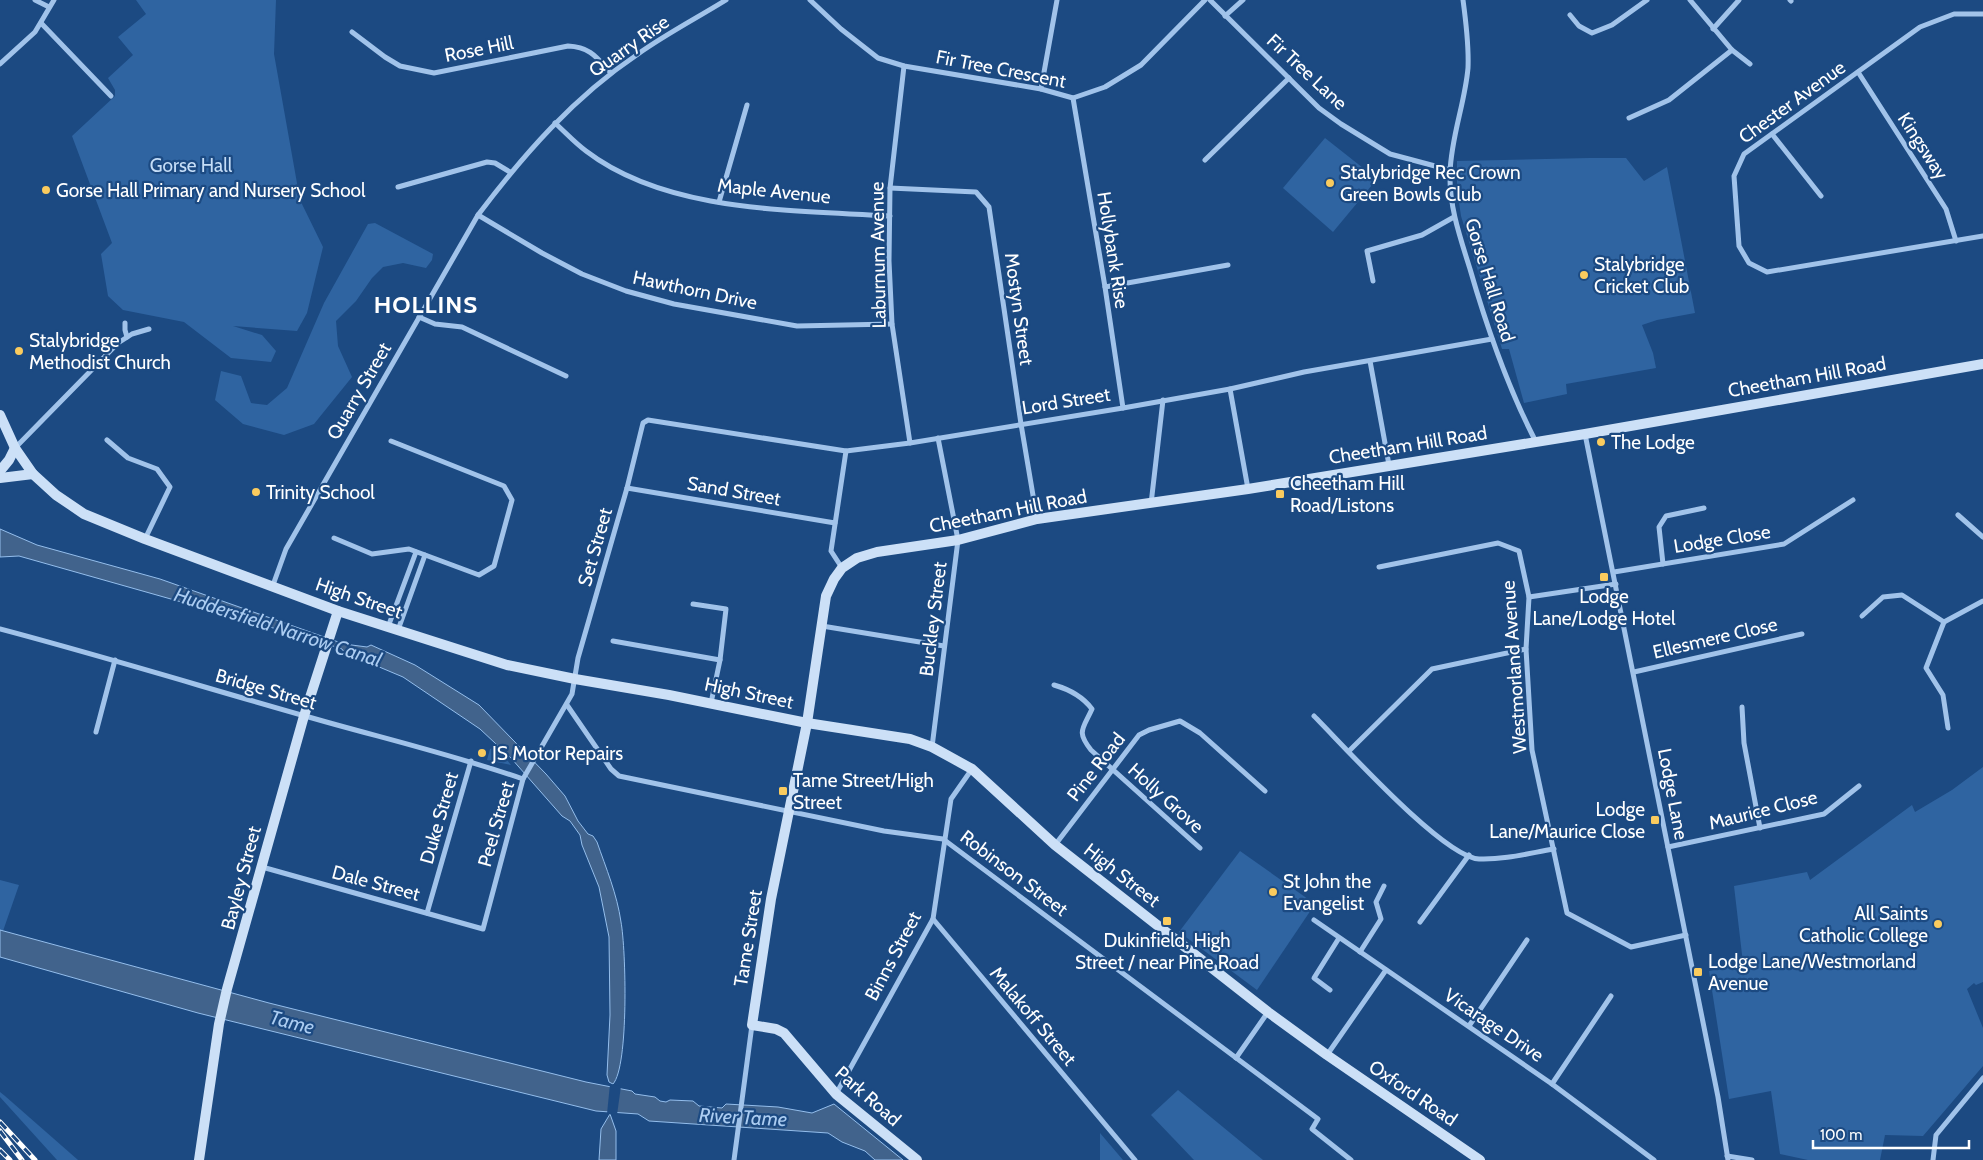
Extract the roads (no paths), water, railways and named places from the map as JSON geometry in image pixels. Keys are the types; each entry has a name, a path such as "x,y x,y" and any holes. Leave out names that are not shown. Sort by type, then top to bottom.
{"main road":[{"name":"Cheetham Hill Road","path":"842,568 857,558 877,552 958,540 1037,519 1152,504 1585,434 1983,364"},
{"path":"0,414 15,448 34,474 0,478"},
{"path":"0,471 9,460 15,448"},
{"name":"High Street","path":"34,474 56,494 84,514 145,539 273,585 338,611 507,665 807,723 910,739 932,747 972,769 1055,844 1268,1012 1327,1055"},
{"name":"Tame Street","path":"752,1026 771,899 787,811 807,723 826,596 842,568"},
{"name":"Bayley Street","path":"200,1160 219,1024 227,990 304,716 338,611"},
{"name":"Park Road","path":"752,1026 776,1029 784,1033 836,1094 917,1160"},
{"name":"Oxford Road","path":"1327,1055 1480,1160"}],"street":[{"path":"35,0 50,7"},
{"path":"0,64 34,32 54,0"},
{"name":"Quarry Rise","path":"555,123 639,53 726,0"},
{"name":"Fir Tree Crescent","path":"810,0 840,29 878,58 904,66 1041,89 1073,98 1106,87 1141,65 1204,0"},
{"path":"1041,89 1057,0"},
{"name":"Fir Tree Lane","path":"1210,0 1320,108 1368,142 1390,154 1450,170"},
{"path":"1225,16 1244,0"},
{"name":"Gorse Hall Road","path":"1463,0 1468,69 1454,137 1450,170 1450,192 1454,217 1504,373 1520,412 1536,442"},
{"path":"1570,15 1578,26 1592,32 1612,25 1647,0"},
{"path":"1690,0 1732,50 1750,64"},
{"path":"1714,29 1738,0"},
{"name":"Chester Avenue","path":"1983,14 1954,14 1920,27 1744,154 1734,176 1739,246 1750,263 1767,272 1983,236"},
{"path":"41,23 111,96"},
{"name":"Rose Hill","path":"352,32 385,58 400,66 434,73 568,46 582,47 596,56 612,74"},
{"path":"1629,118 1670,100 1732,50"},
{"name":"Laburnum Avenue","path":"904,66 890,188 889,261 892,324 910,443"},
{"name":"Kingsway","path":"1858,72 1946,209 1956,241"},
{"path":"1205,160 1289,78"},
{"name":"Hollybank Rise","path":"1073,98 1105,286 1123,408"},
{"path":"719,202 747,105"},
{"name":"Quarry Street","path":"273,585 286,549 478,215 510,172 555,123"},
{"name":"Maple Avenue","path":"555,123 587,152 617,170 645,183 678,193 750,208 890,216"},
{"path":"1772,134 1821,196"},
{"path":"398,187 487,162 495,163 510,172"},
{"name":"Mostyn Street","path":"890,188 976,192 989,207 1037,519"},
{"name":"Hawthorn Drive","path":"478,215 582,274 626,291 674,304 797,326 892,324"},
{"path":"1373,281 1366,251 1422,235 1454,217"},
{"path":"1105,286 1228,265"},
{"path":"419,317 435,324 462,328 566,376"},
{"path":"126,322 124,330 127,337"},
{"path":"15,448 118,343 127,337 149,329"},
{"name":"Lord Street","path":"643,422 648,420 846,451 910,443 1123,408 1230,389 1304,372 1492,339"},
{"path":"1370,361 1389,465"},
{"path":"1230,389 1248,489"},
{"path":"1152,504 1164,400"},
{"name":"Set Street","path":"575,679 578,658 627,488 643,422"},
{"name":"Lodge Lane","path":"1585,434 1718,1097 1728,1158"},
{"name":"Buckley Street","path":"932,747 958,540 938,438"},
{"path":"107,440 128,458 158,469 170,487 145,539"},
{"path":"334,538 372,554 409,549 479,575 494,566 512,500 504,486 391,441"},
{"path":"842,568 831,551 846,451"},
{"name":"Sand Street","path":"627,488 836,524"},
{"name":"Lodge Close","path":"1614,572 1784,544 1853,500"},
{"path":"1664,564 1659,527 1666,516 1704,508"},
{"path":"1958,514 1983,537"},
{"name":"Westmorland Avenue","path":"1379,567 1498,544 1519,551 1528,597 1526,649 1532,750 1567,913 1631,947 1686,935"},
{"path":"393,629 416,552"},
{"path":"393,629 425,555"},
{"path":"1528,597 1616,584"},
{"path":"1862,616 1883,597 1902,595 1944,622"},
{"path":"1948,728 1943,695 1926,668 1944,622 1983,601"},
{"path":"693,604 726,609 720,660 711,703"},
{"path":"822,626 944,646"},
{"name":"Bridge Street","path":"0,629 115,660 304,716 471,761 523,780"},
{"name":"Ellesmere Close","path":"1634,672 1802,634"},
{"path":"613,641 720,660"},
{"path":"1349,751 1432,669 1526,649"},
{"path":"96,732 115,660"},
{"name":"Peel Street","path":"483,929 523,780 555,722 567,705 572,694 575,679"},
{"name":"Holly Grove","path":"1054,685 1068,689 1089,704 1092,709 1081,730 1082,737 1091,750 1200,848"},
{"name":"Robinson Street","path":"567,705 611,769 619,776 884,831 943,839 1318,1119 1312,1129 1351,1160"},
{"path":"1742,707 1744,743 1760,828"},
{"path":"1314,716 1416,819 1448,845 1477,859 1513,856 1554,849"},
{"name":"Pine Road","path":"1055,844 1139,735 1149,730 1180,721 1200,733 1265,791"},
{"name":"Duke Street","path":"427,913 471,761"},
{"name":"Binns Street","path":"836,1094 933,919 943,839 951,799 972,769"},
{"name":"Maurice Close","path":"1668,847 1824,814 1859,786"},
{"path":"1420,922 1469,855"},
{"name":"Dale Street","path":"262,867 483,929"},
{"path":"1360,952 1381,919 1376,902 1384,886"},
{"name":"Malakoff Street","path":"933,919 1135,1160"},
{"name":"Vicarage Drive","path":"1314,920 1552,1084 1654,1160"},
{"path":"1330,990 1314,978 1340,938"},
{"path":"1468,1026 1527,940"},
{"path":"1327,1055 1386,970"},
{"path":"1552,1084 1611,996"},
{"path":"1236,1058 1268,1012"},
{"name":"Tame Street","path":"734,1160 752,1026"},
{"path":"1933,1160 1936,1135 1983,1078"},
{"path":"1728,1158 1752,1160"}],"water":[{"name":"Huddersfield Narrow Canal","path":"0,529 37,545 160,579 344,644 367,647 371,645 415,665 479,705 565,796 578,821 597,842 617,901 623,936 625,980 624,1032 622,1055 618,1073 613,1084 609,1082 607,1075 610,1015 609,937 599,887 582,845 580,835 570,821 562,816 511,758 480,729 403,677 344,652 342,649 19,556 0,557"},
{"path":"0,930 269,1003 586,1082 632,1091 635,1094 655,1097 660,1101 693,1101 699,1106 722,1108 726,1104 778,1107 812,1113 834,1104 903,1160 875,1160 865,1151 842,1142 828,1133 649,1121 638,1114 596,1111 198,1013 0,957"},
{"path":"610,1114 616,1131 616,1160 599,1160 601,1129"}],"railway":[{"path":"0,1122 35,1160"},
{"path":"0,1131 22,1160"},
{"path":"0,1150 10,1160"}],"place":[{"name":"Stalybridge Rec Crown Green Bowls Club","path":"1330,183"},
{"name":"Gorse Hall Primary and Nursery School","path":"46,190"},
{"name":"Stalybridge Cricket Club","path":"1584,275"},
{"name":"Stalybridge Methodist Church","path":"19,351"},
{"name":"The Lodge","path":"1601,442"},
{"name":"Trinity School","path":"256,492"},
{"name":"Cheetham Hill Road/Listons","path":"1280,494"},
{"name":"Lodge Lane/Lodge Hotel","path":"1604,577"},
{"name":"JS Motor Repairs","path":"482,753"},
{"name":"Tame Street/High Street","path":"783,791"},
{"name":"Lodge Lane/Maurice Close","path":"1655,820"},
{"name":"St John the Evangelist","path":"1273,892"},
{"name":"Dukinfield, High Street / near Pine Road","path":"1167,921"},
{"name":"All Saints Catholic College","path":"1938,924"},
{"name":"Lodge Lane/Westmorland Avenue","path":"1698,972"}],"district":[{"name":"HOLLINS","path":"426,304"}],"park label":[{"name":"Gorse Hall","path":"191,165"}],"water label":[{"name":"Tame","path":"292,1022"},
{"name":"River Tame","path":"743,1117"}]}
